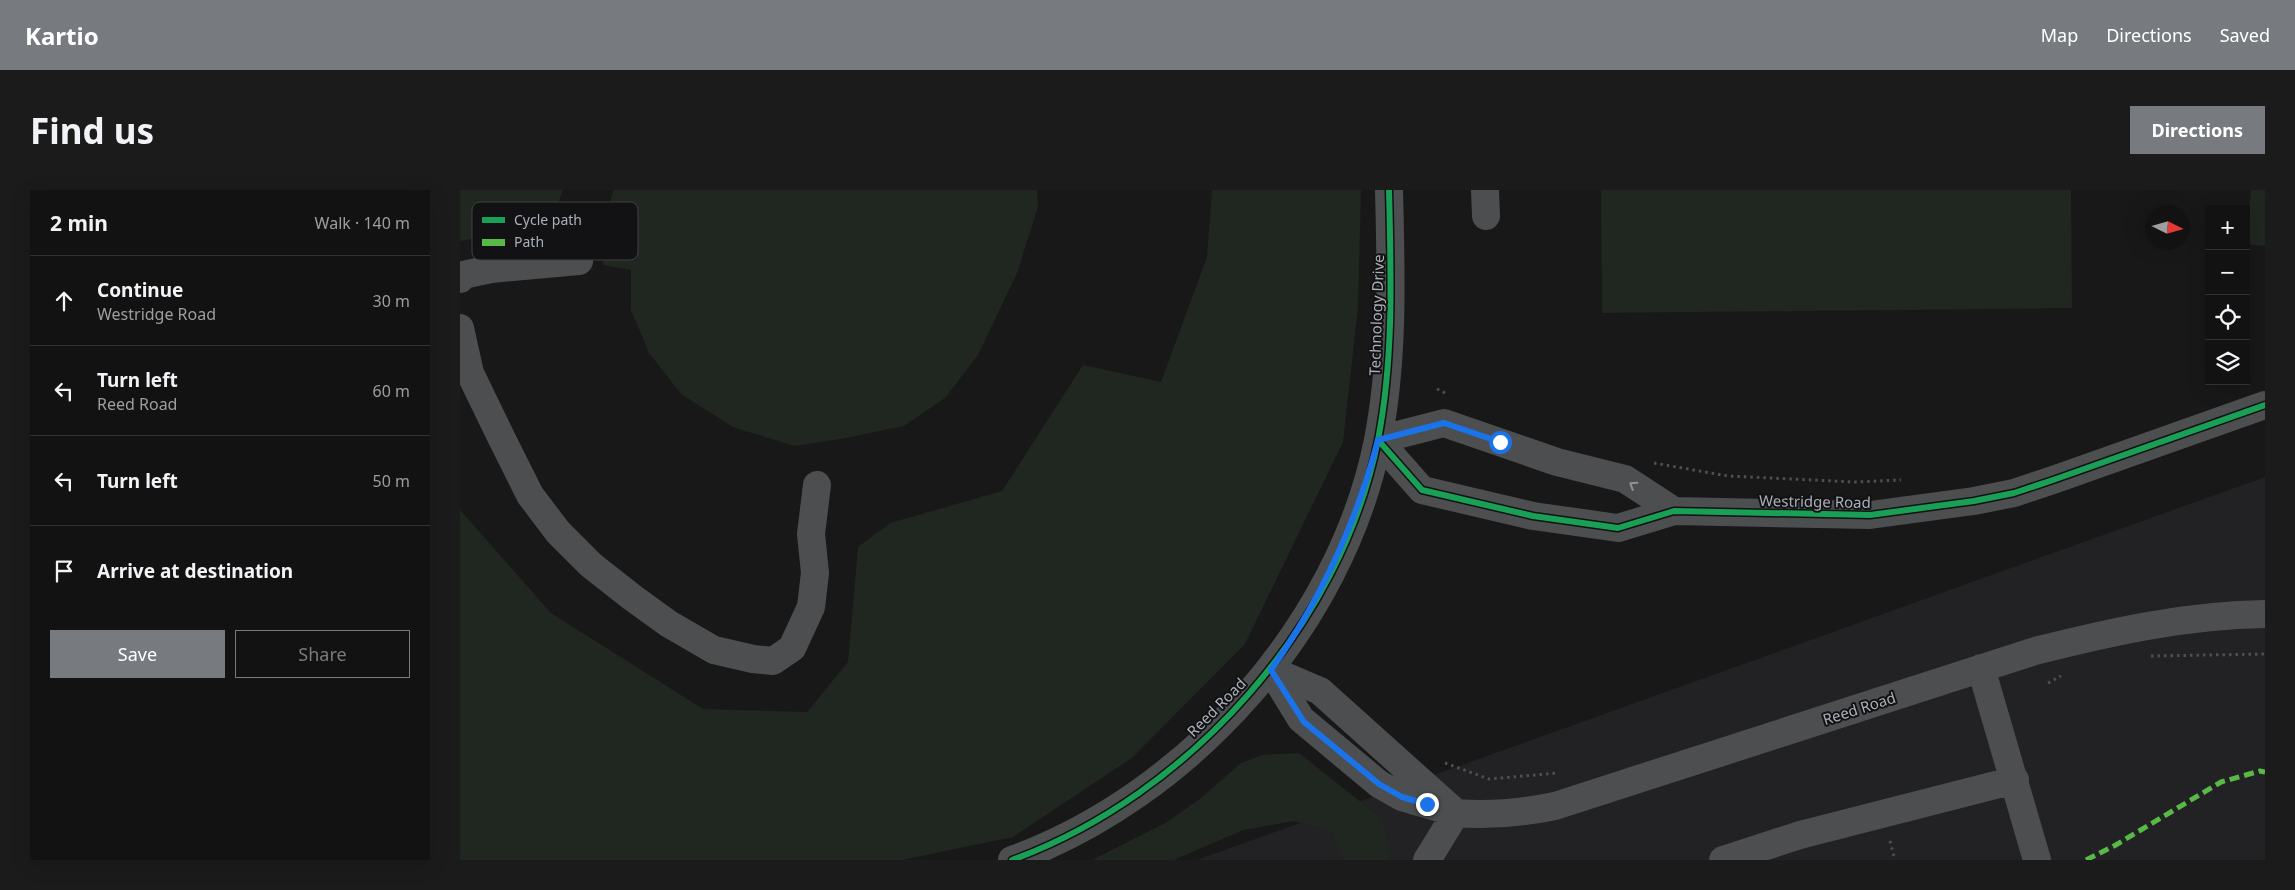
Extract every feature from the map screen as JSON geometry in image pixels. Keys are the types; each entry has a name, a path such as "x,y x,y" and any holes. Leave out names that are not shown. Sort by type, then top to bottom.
{"street":[{"name":"Technology Drive","path":"1378,440 1389,364 1391,290 1389,190"},
{"path":"460,279 463,275 492,269 580,261"},
{"path":"460,328 470,373 530,496 552,524 591,565 668,624 714,650 753,659 773,661 792,648 811,607 815,574 812,534 817,484"},
{"name":"Westridge Road","path":"1378,440 1422,490 1533,516 1618,528 1674,511 1870,515 1974,502 2014,493 2265,405"},
{"path":"1378,440 1444,423 1557,462 1625,480 1674,511"},
{"name":"Reed Road","path":"1012,860 1065,838 1101,818 1153,782 1192,750 1271,670 1297,634 1334,567 1366,485 1378,440"},
{"name":"Reed Road","path":"1271,670 1301,719 1379,784 1402,797 1456,813 1486,816 1518,813 1555,806 2035,651 2126,629 2198,618 2265,614"},
{"path":"1980,668 2015,780 2037,860"},
{"path":"1723,860 1800,835 2015,780"},
{"path":"1428,860 1456,813"}],"path":[{"path":"1436,389 1453,397"},
{"path":"1650,462 1728,476 1855,482 1904,480"},
{"path":"2149,656 2265,654"},
{"path":"2048,683 2069,672"},
{"path":"1442,762 1489,779 1566,773"}],"shaded area":[{"path":"460,190 563,190 558,202 472,202 472,239 460,241"},
{"path":"613,190 1037,190 1038,207 1017,273 978,355 945,398 904,426 841,439 794,446 733,427 681,394 649,353 631,310 631,270 603,265 603,260 638,260 638,202 610,202"},
{"path":"1212,190 1361,190 1358,307 1343,442 1245,644 1132,758 1013,837 902,860 460,860 460,510 551,613 703,709 807,712 848,662 858,547 890,523 1002,491 1083,365 1161,382 1207,257"},
{"path":"1601,190 2071,190 2072,308 1602,313"},
{"path":"2251,190 2265,190 2265,246 2250,244"},
{"path":"2265,477 2265,860 1197,860"},
{"path":"1299,753 1381,818 1390,847 1388,860 1345,860 1331,831 1294,821 1243,830 1174,860 1092,860 1167,822 1201,798 1241,763 1263,755"}],"marked path":[{"path":"2086,860 2114,846 2221,782 2260,771 2265,772"}],"cycle path":[{"path":"1012,860 1077,831 1139,793 1196,748 1248,695 1293,637 1330,575 1359,509 1378,440 1383,409 1387,378 1390,315 1389,190"},
{"path":"1378,440 1422,490 1533,516 1618,528 1674,511 1870,515 1974,501 2014,493 2265,405"}],"route":[{"path":"1427,804 1402,797 1379,784 1304,722 1271,670 1297,634 1334,567 1366,485 1378,440 1444,423 1500,442"}]}
